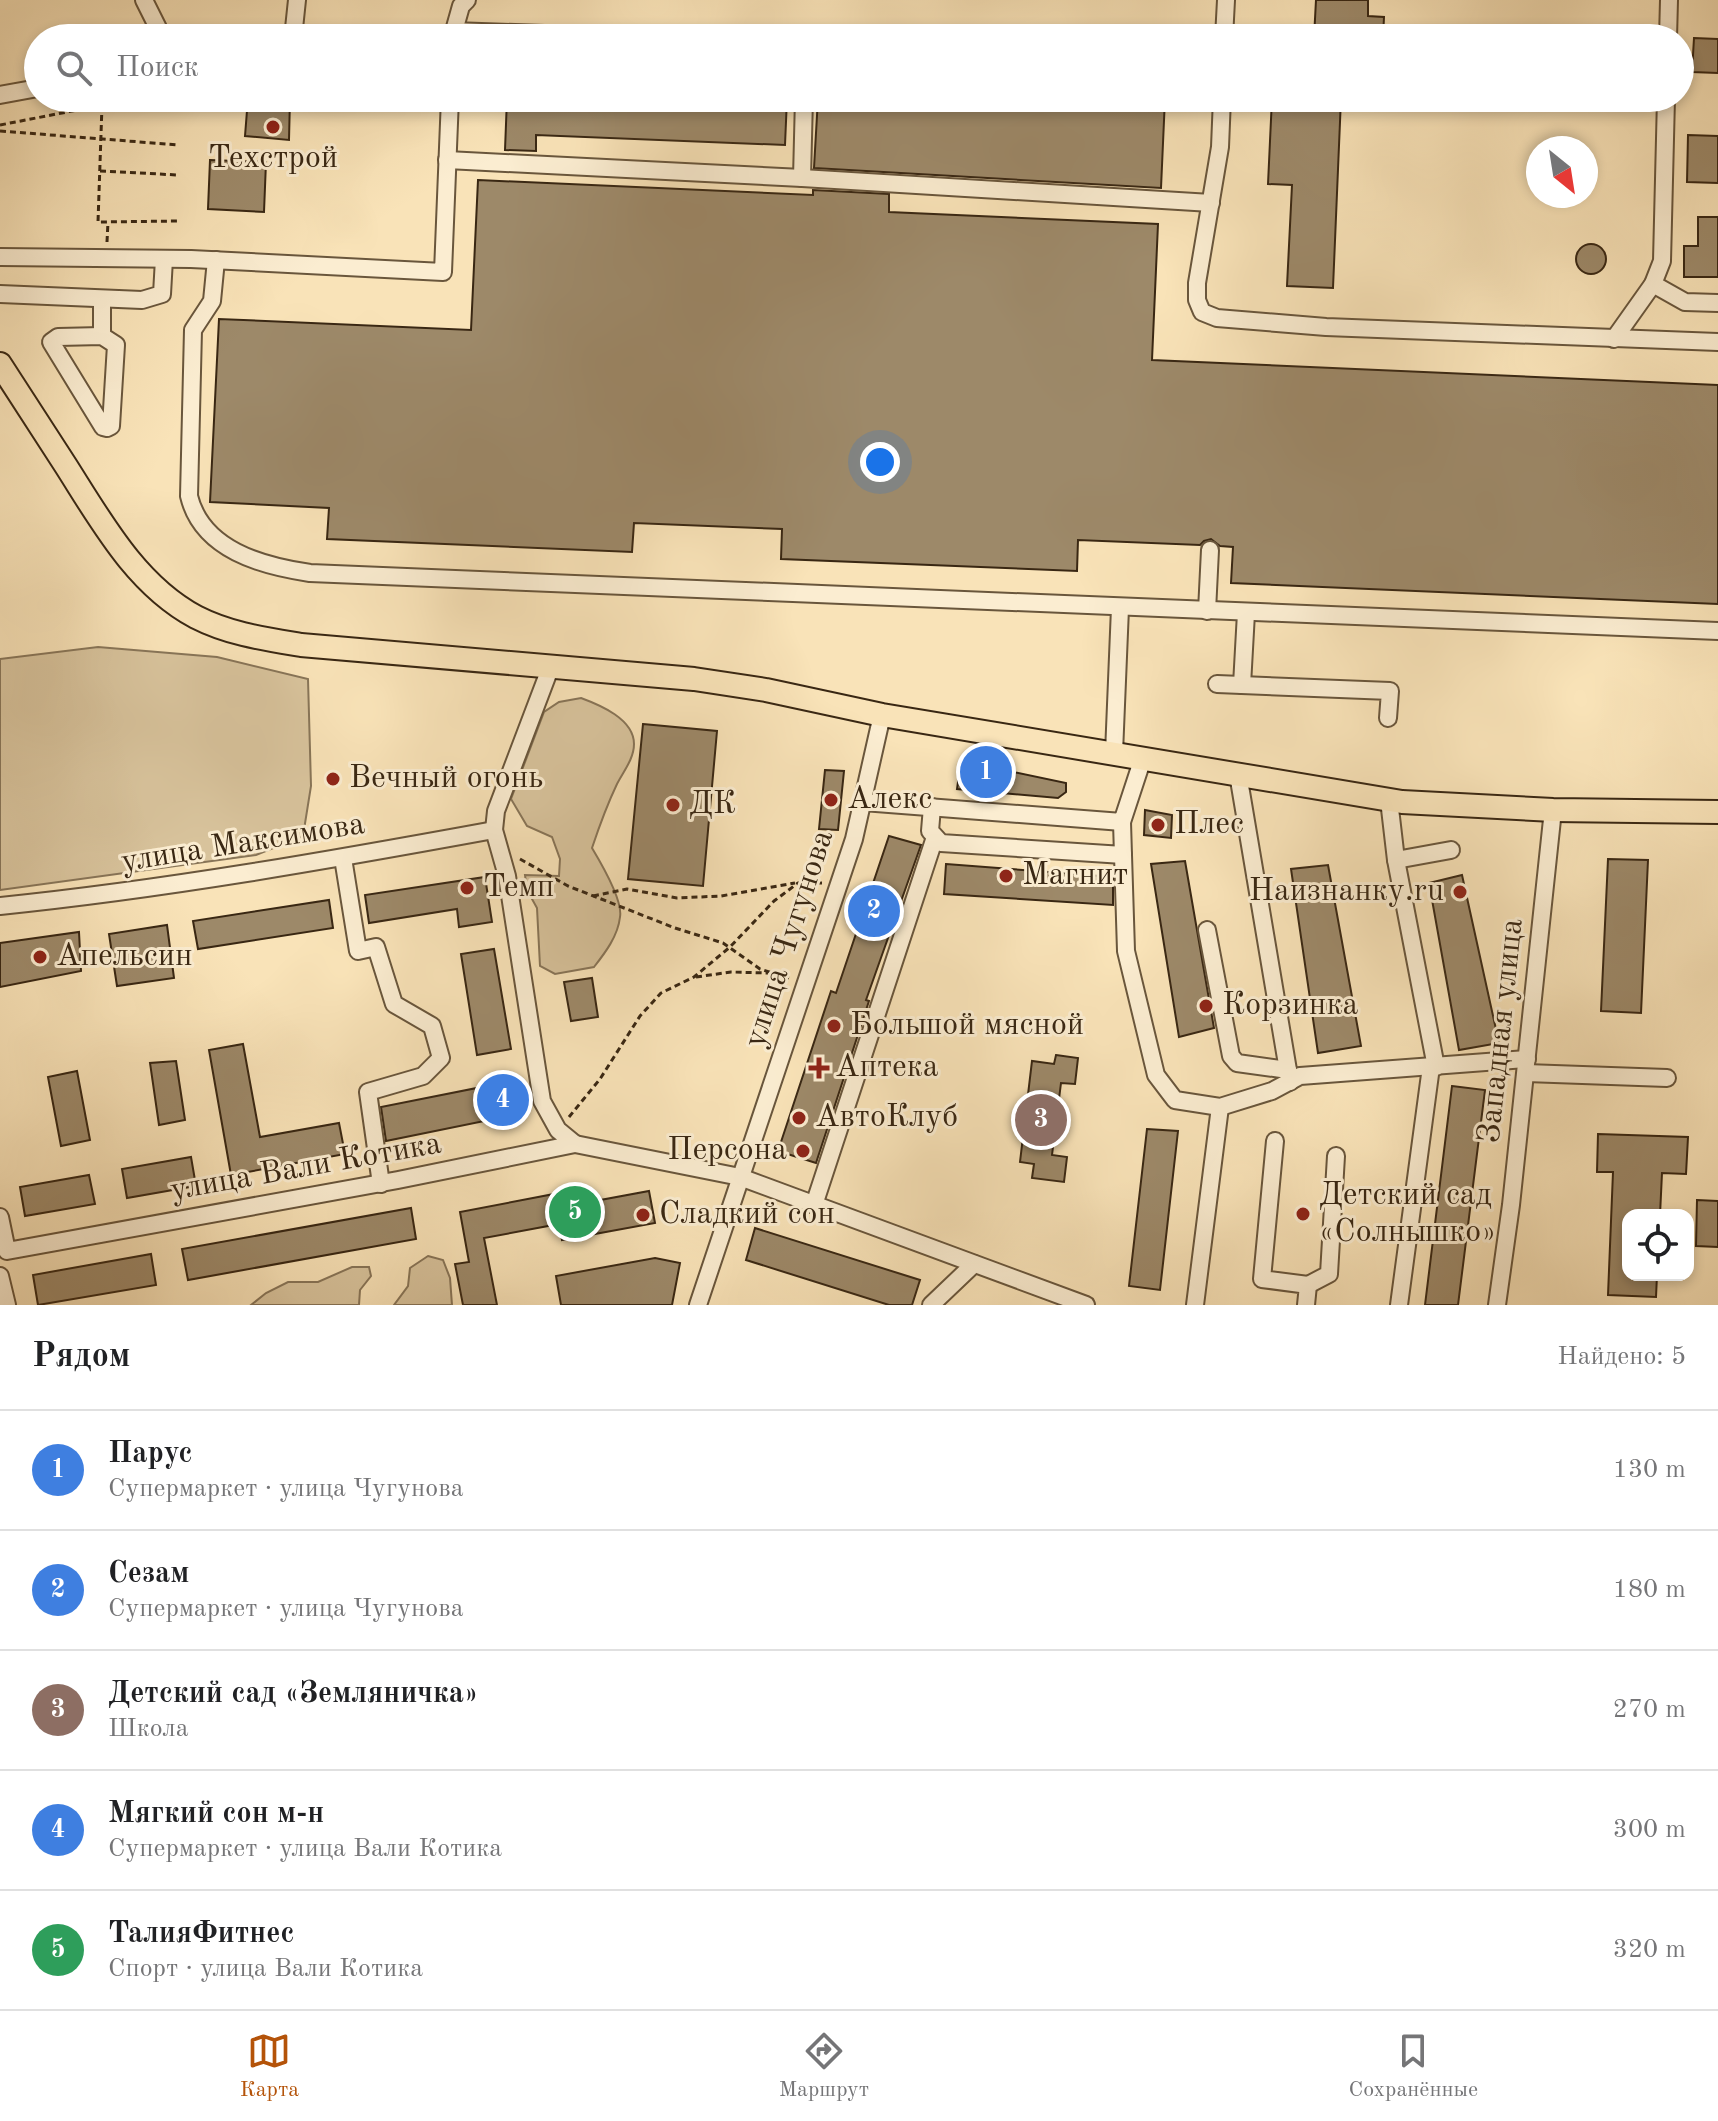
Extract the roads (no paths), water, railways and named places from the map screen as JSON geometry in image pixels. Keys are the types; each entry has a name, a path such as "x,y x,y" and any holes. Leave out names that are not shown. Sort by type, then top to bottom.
{"main road":[{"path":"0,364 129,558 154,586 195,616 237,633 301,645 694,679 766,690 882,715 1389,800 1454,807 1718,812"}],"street":[{"path":"144,0 156,24"},
{"path":"294,24 297,0"},
{"path":"455,24 461,6 467,0"},
{"path":"1225,24 1226,0"},
{"path":"1668,24 1669,0"},
{"path":"0,95 24,91"},
{"path":"0,257 216,260 443,272 449,112"},
{"path":"802,178 804,112"},
{"path":"1221,112 1220,147 1197,300 1202,312 1217,318 1326,327 1718,342"},
{"path":"1614,339 1653,284 1662,261 1666,112"},
{"path":"447,160 1211,203"},
{"path":"0,294 142,300 162,294 164,259"},
{"path":"216,260 212,301 193,330 189,496 192,508 210,536 227,548 278,568 326,574 1718,631"},
{"path":"1653,284 1685,302 1718,303"},
{"path":"102,299 102,336"},
{"path":"102,336 116,345 111,426 107,428 103,427 51,342 58,337 102,336"},
{"path":"1207,611 1210,550"},
{"path":"1114,753 1120,608"},
{"path":"1242,685 1246,613"},
{"path":"551,666 496,811 494,830 507,876 542,1101 558,1130 575,1144 740,1177 1086,1305"},
{"path":"1217,684 1390,691 1388,718"},
{"name":"улица Чугунова","path":"698,1305 854,839 882,715"},
{"path":"1143,758 1122,822 1126,951 1156,1075 1175,1100 1220,1107 1272,1091 1289,1076"},
{"path":"1238,774 1289,1076"},
{"path":"1389,800 1396,860 1433,1067 1399,1305"},
{"path":"863,802 1122,822"},
{"path":"932,807 930,831 941,843 1123,855"},
{"name":"Западная улица","path":"1497,1305 1527,1066 1553,810"},
{"name":"улица Максимова","path":"0,906 75,899 343,858 494,830"},
{"path":"814,1205 935,837"},
{"path":"1396,860 1451,850"},
{"path":"343,858 358,951 376,947 394,1004 432,1026 441,1058 423,1076 368,1092 381,1184"},
{"path":"1207,930 1231,1056 1237,1063 1289,1076 1433,1067 1527,1066 1667,1078"},
{"path":"1195,1305 1220,1107"},
{"path":"1275,1141 1262,1279 1308,1285 1329,1274 1336,1156"},
{"name":"улица Вали Котика","path":"0,1217 4,1255 575,1144"},
{"path":"931,1305 974,1264"},
{"path":"0,1276 7,1305"},
{"path":"1306,1305 1308,1285"}],"place":[{"name":"Техстрой","path":"273,127"},
{"name":"Парус","path":"986,772"},
{"name":"Вечный огонь","path":"333,779"},
{"name":"Алекс","path":"831,800"},
{"name":"ДК","path":"673,805"},
{"name":"Плес","path":"1158,825"},
{"name":"Магнит","path":"1006,876"},
{"name":"Темп","path":"467,888"},
{"name":"Наизнанку.ru","path":"1460,892"},
{"name":"Сезам","path":"874,911"},
{"name":"Апельсин","path":"40,957"},
{"name":"Корзинка","path":"1206,1006"},
{"name":"Большой мясной","path":"834,1026"},
{"name":"Аптека","path":"819,1068"},
{"name":"Мягкий сон м-н","path":"503,1100"},
{"name":"АвтоКлуб","path":"799,1118"},
{"name":"Детский сад «Земляничка»","path":"1041,1120"},
{"name":"Персона","path":"803,1151"},
{"name":"ТалияФитнес","path":"575,1212"},
{"name":"Детский сад «Солнышко»","path":"1303,1214"},
{"name":"Сладкий сон","path":"643,1215"}]}
